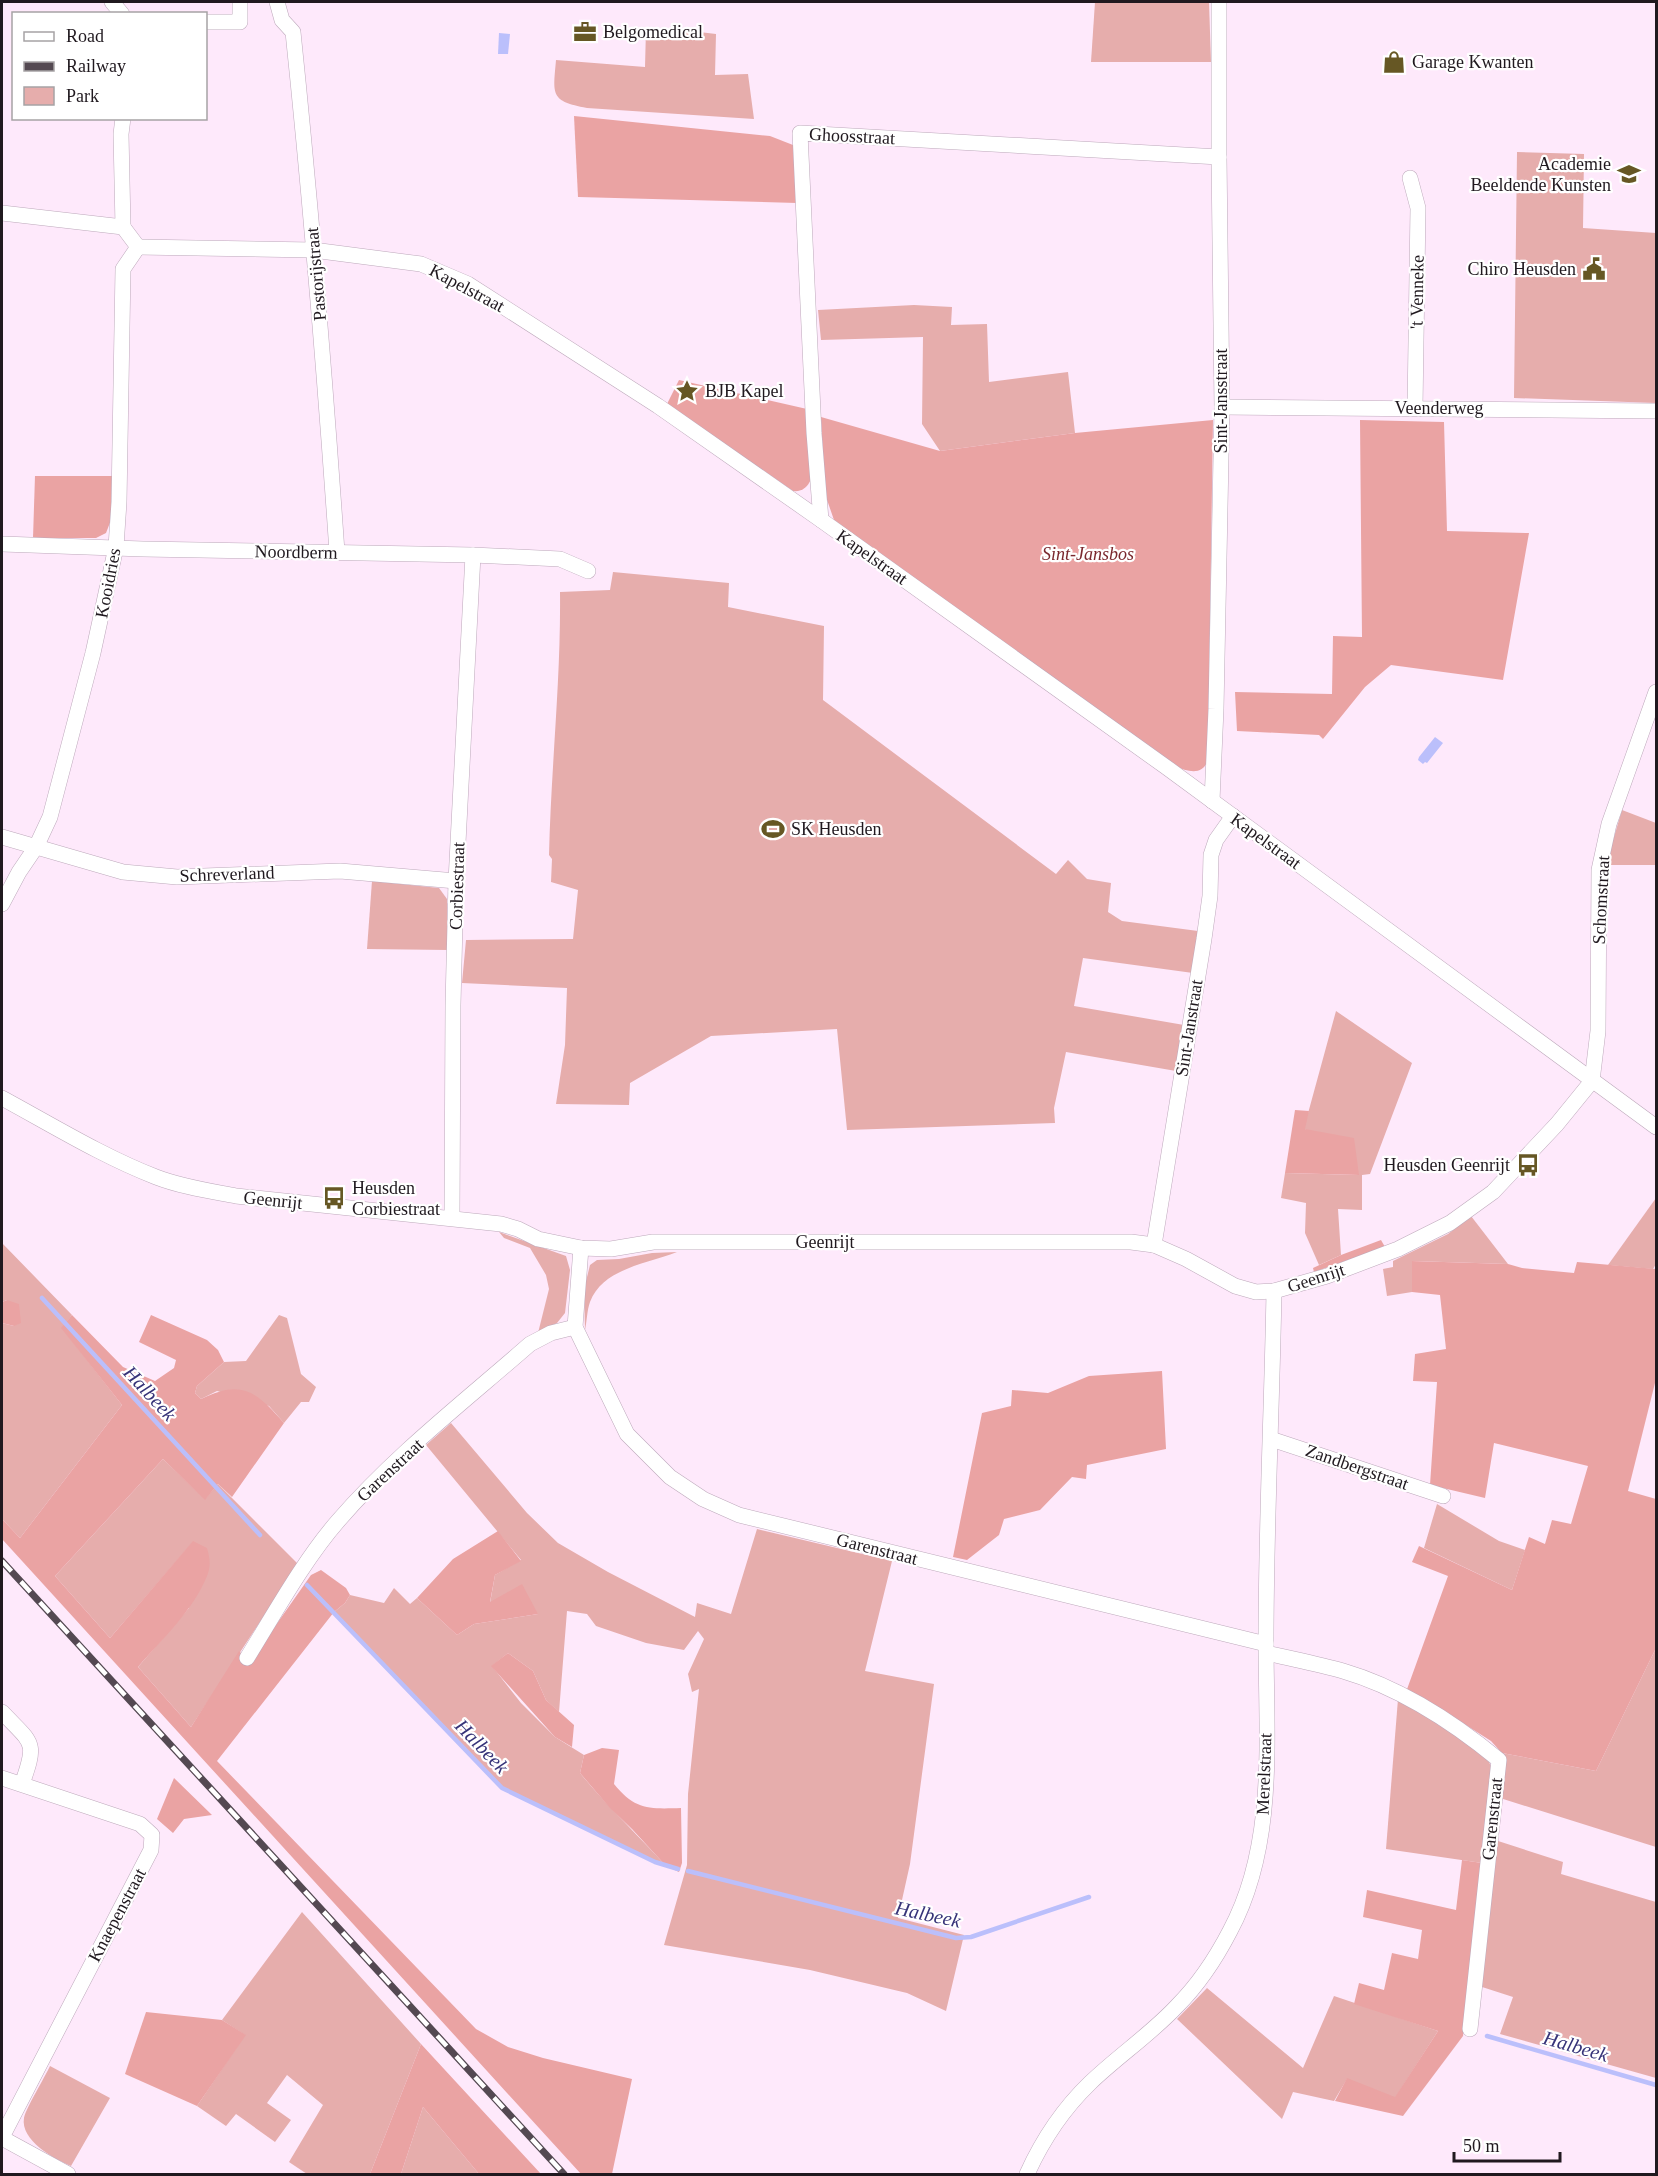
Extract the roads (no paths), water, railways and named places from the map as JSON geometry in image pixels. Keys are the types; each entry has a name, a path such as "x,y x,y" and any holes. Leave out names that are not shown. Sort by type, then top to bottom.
{"street":[{"path":"207,22 240,22 240,2"},
{"name":"Pastorijstraat","path":"277,2 282,20 293,32 308,168 313,250 325,367 337,552"},
{"name":"Sint-Jansstraat","path":"1212,801 1217,697 1222,407 1219,2"},
{"path":"123,120 123,226 138,247"},
{"name":"Ghoosstraat","path":"821,520 814,433 800,133 1219,157"},
{"name":"'t Venneke","path":"1410,178 1418,208 1414,408"},
{"path":"2,213 123,226"},
{"name":"Kapelstraat","path":"138,247 313,250 421,264 468,285 658,406 821,520 1233,816 1656,1127"},
{"name":"Kooidries","path":"2,904 19,872 36,848 51,817 93,653 116,547 119,501 123,268 138,247"},
{"name":"Veenderweg","path":"1222,407 1656,411"},
{"name":"Noordberm","path":"2,544 560,559 588,571"},
{"name":"Corbiestraat","path":"452,1218 456,881 473,555"},
{"name":"Schomstraat","path":"1593,1081 1598,1031 1599,870 1609,824 1656,693"},
{"name":"Sint-Janstraat","path":"1154,1245 1204,939 1210,896 1210,855 1216,840 1233,816"},
{"name":"Schreverland","path":"2,837 123,872 177,877 340,871 456,881"},
{"name":"Geenrijt","path":"2,1098 106,1155 158,1178 236,1196 501,1224 538,1239 581,1248 611,1249 652,1242 1131,1242 1154,1245 1186,1259 1235,1286 1256,1292 1274,1291 1327,1276 1398,1249 1450,1223 1493,1192 1557,1124 1593,1081"},
{"path":"575,1327 581,1248"},
{"name":"Merelstraat","path":"1027,2175 1049,2132 1067,2107 1190,1992 1218,1952 1241,1908 1257,1859 1265,1804 1274,1291"},
{"name":"Garenstraat","path":"247,1658 305,1566 336,1522 378,1478 530,1344 551,1333 575,1327 627,1434 670,1477 703,1499 739,1515 1266,1648 1344,1671 1399,1693 1468,1735 1499,1760 1470,2029"},
{"name":"Zandbergstraat","path":"1271,1439 1443,1496"},
{"path":"2,1712 26,1738 32,1749 22,1784"},
{"name":"Knaepenstraat","path":"2,1778 140,1824 152,1834 151,1850 2,2138"},
{"path":"2,2138 68,2175"}],"water":[{"path":"499,33 510,34 508,54 498,54"},
{"path":"1435,737 1443,743 1427,763 1423,764 1418,760 1419,757"}],"waterway":[{"name":"Halbeek","path":"42,1298 260,1535"},
{"name":"Halbeek","path":"307,1585 502,1788 655,1862 678,1869"},
{"name":"Halbeek","path":"688,1871 956,1938 971,1937 1089,1897"},
{"name":"Halbeek","path":"1487,2036 1656,2085"}],"railway":[{"path":"2,1561 564,2174"}],"place":[{"name":"Belgomedical","path":"585,32"},
{"name":"Garage Kwanten","path":"1394,62"},
{"name":"Academie Beeldende Kunsten","path":"1629,174"},
{"name":"Chiro Heusden","path":"1594,269"},
{"name":"BJB Kapel","path":"687,391"},
{"name":"SK Heusden","path":"773,829"},
{"name":"Heusden Geenrijt","path":"1528,1165"},
{"name":"Heusden Corbiestraat","path":"334,1198"}],"park label":[{"name":"Sint-Jansbos","path":"1088,554"}]}
